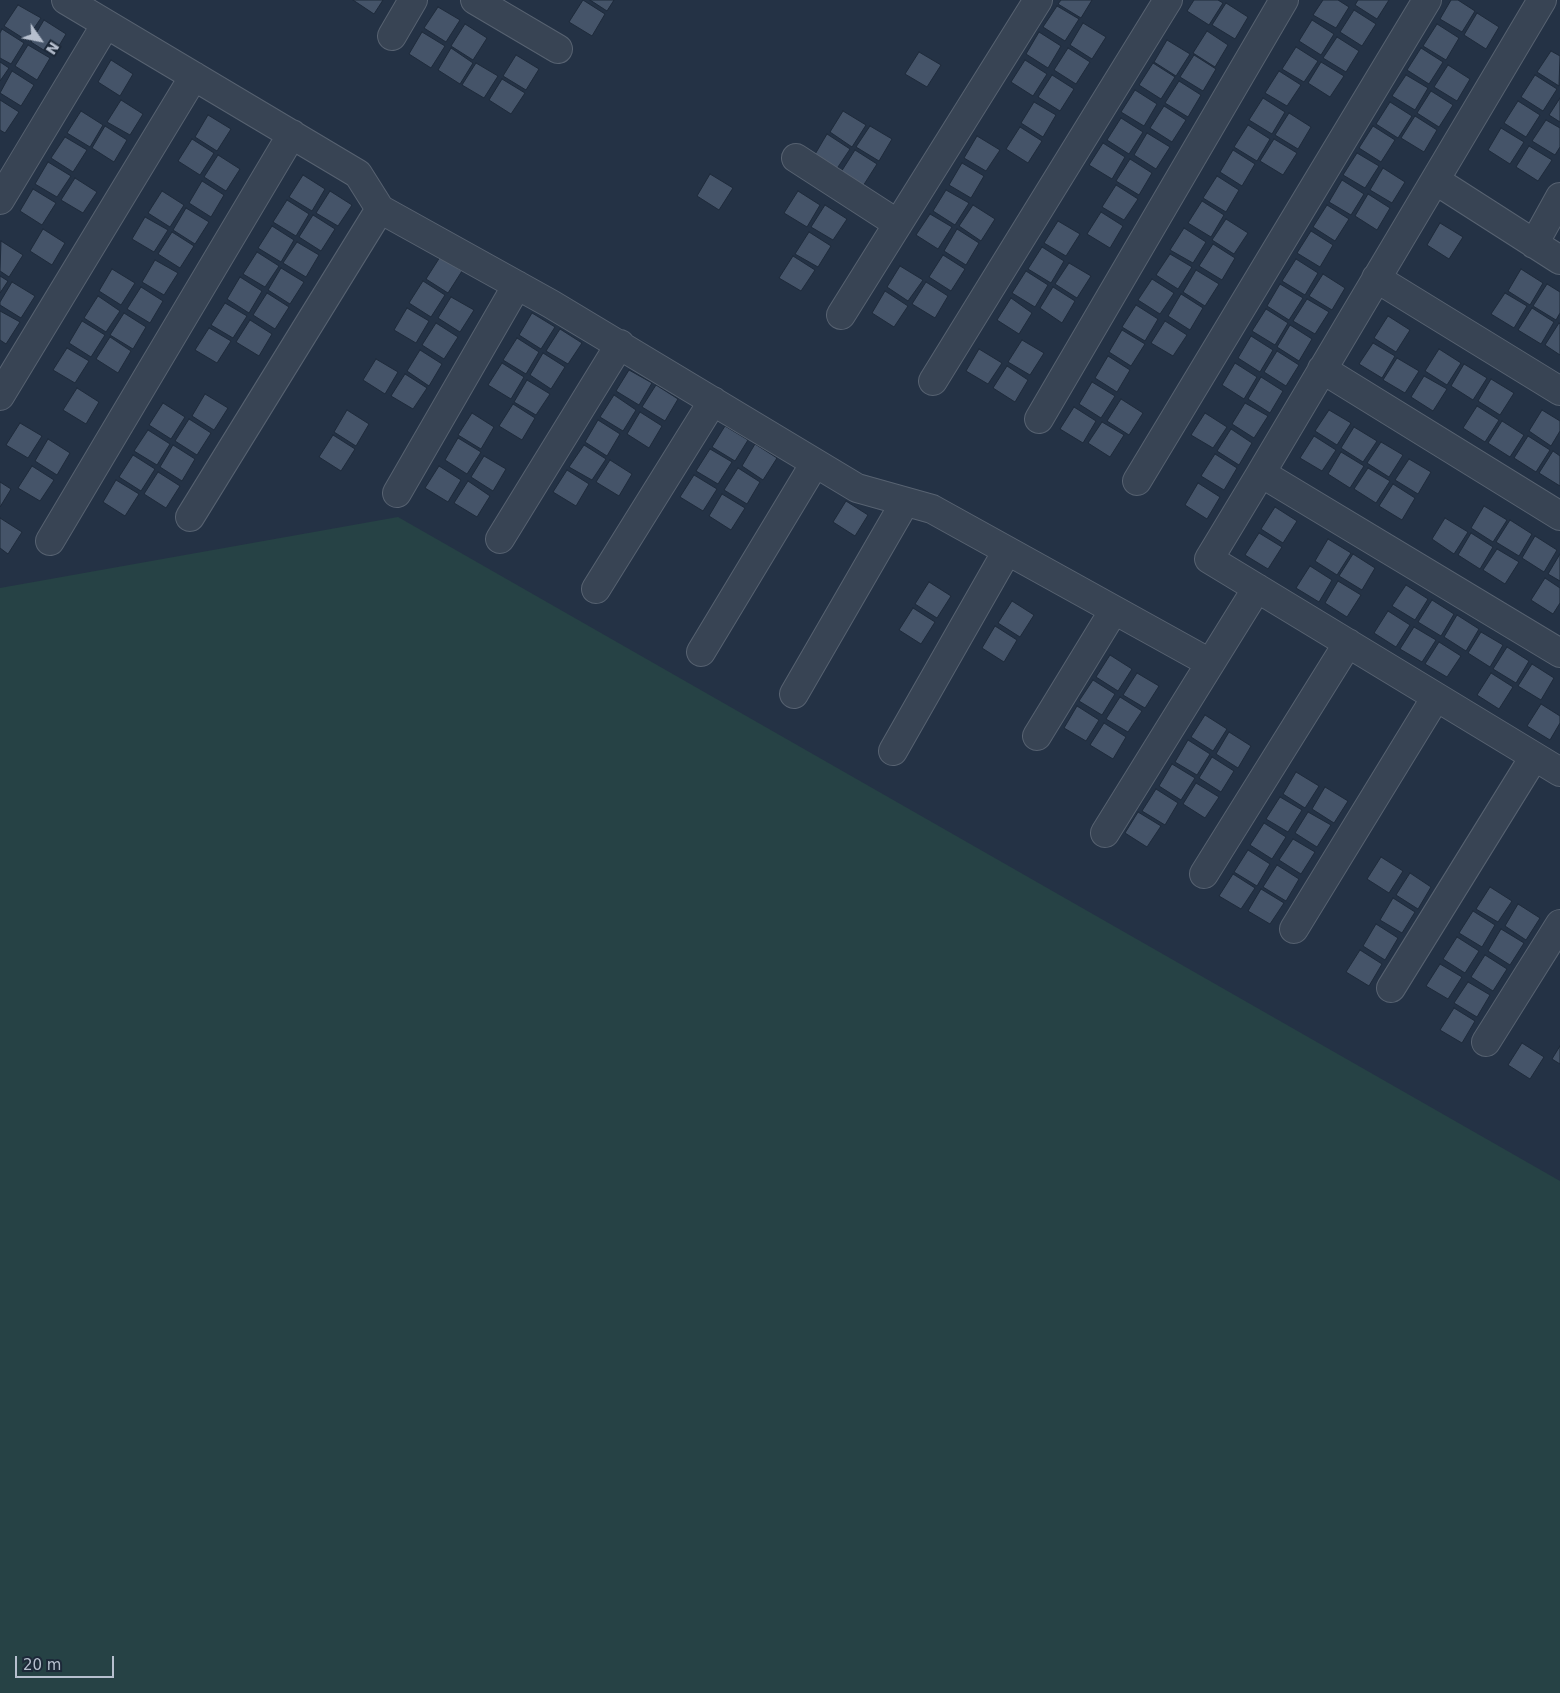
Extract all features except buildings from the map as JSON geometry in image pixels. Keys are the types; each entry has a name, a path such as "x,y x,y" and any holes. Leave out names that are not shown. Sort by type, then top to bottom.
{"street":[{"path":"66,0 358,174 380,209 620,344 857,488 932,509 1210,663"},
{"path":"392,36 414,0"},
{"path":"475,0 558,49"},
{"path":"841,315 1038,0"},
{"path":"933,381 1168,0"},
{"path":"1039,419 1284,0"},
{"path":"1137,481 1426,0"},
{"path":"1542,0 1209,559 1560,772"},
{"path":"0,200 106,24"},
{"path":"0,396 194,76"},
{"path":"50,541 292,134"},
{"path":"796,158 898,224"},
{"path":"1435,180 1560,260"},
{"path":"1534,244 1560,196"},
{"path":"190,517 380,209"},
{"path":"1376,278 1560,391"},
{"path":"397,493 517,285"},
{"path":"500,539 620,344"},
{"path":"1322,369 1560,516"},
{"path":"596,589 713,401"},
{"path":"701,652 815,463"},
{"path":"1261,473 1560,653"},
{"path":"794,694 905,502"},
{"path":"894,752 1007,551"},
{"path":"1105,833 1257,588"},
{"path":"1037,736 1114,610"},
{"path":"1204,874 1348,643"},
{"path":"1294,929 1436,697"},
{"path":"1391,988 1534,757"},
{"path":"1486,1042 1560,924"}],"green space":[{"path":"398,517 1560,1181 1560,1693 0,1693 0,588"}]}
